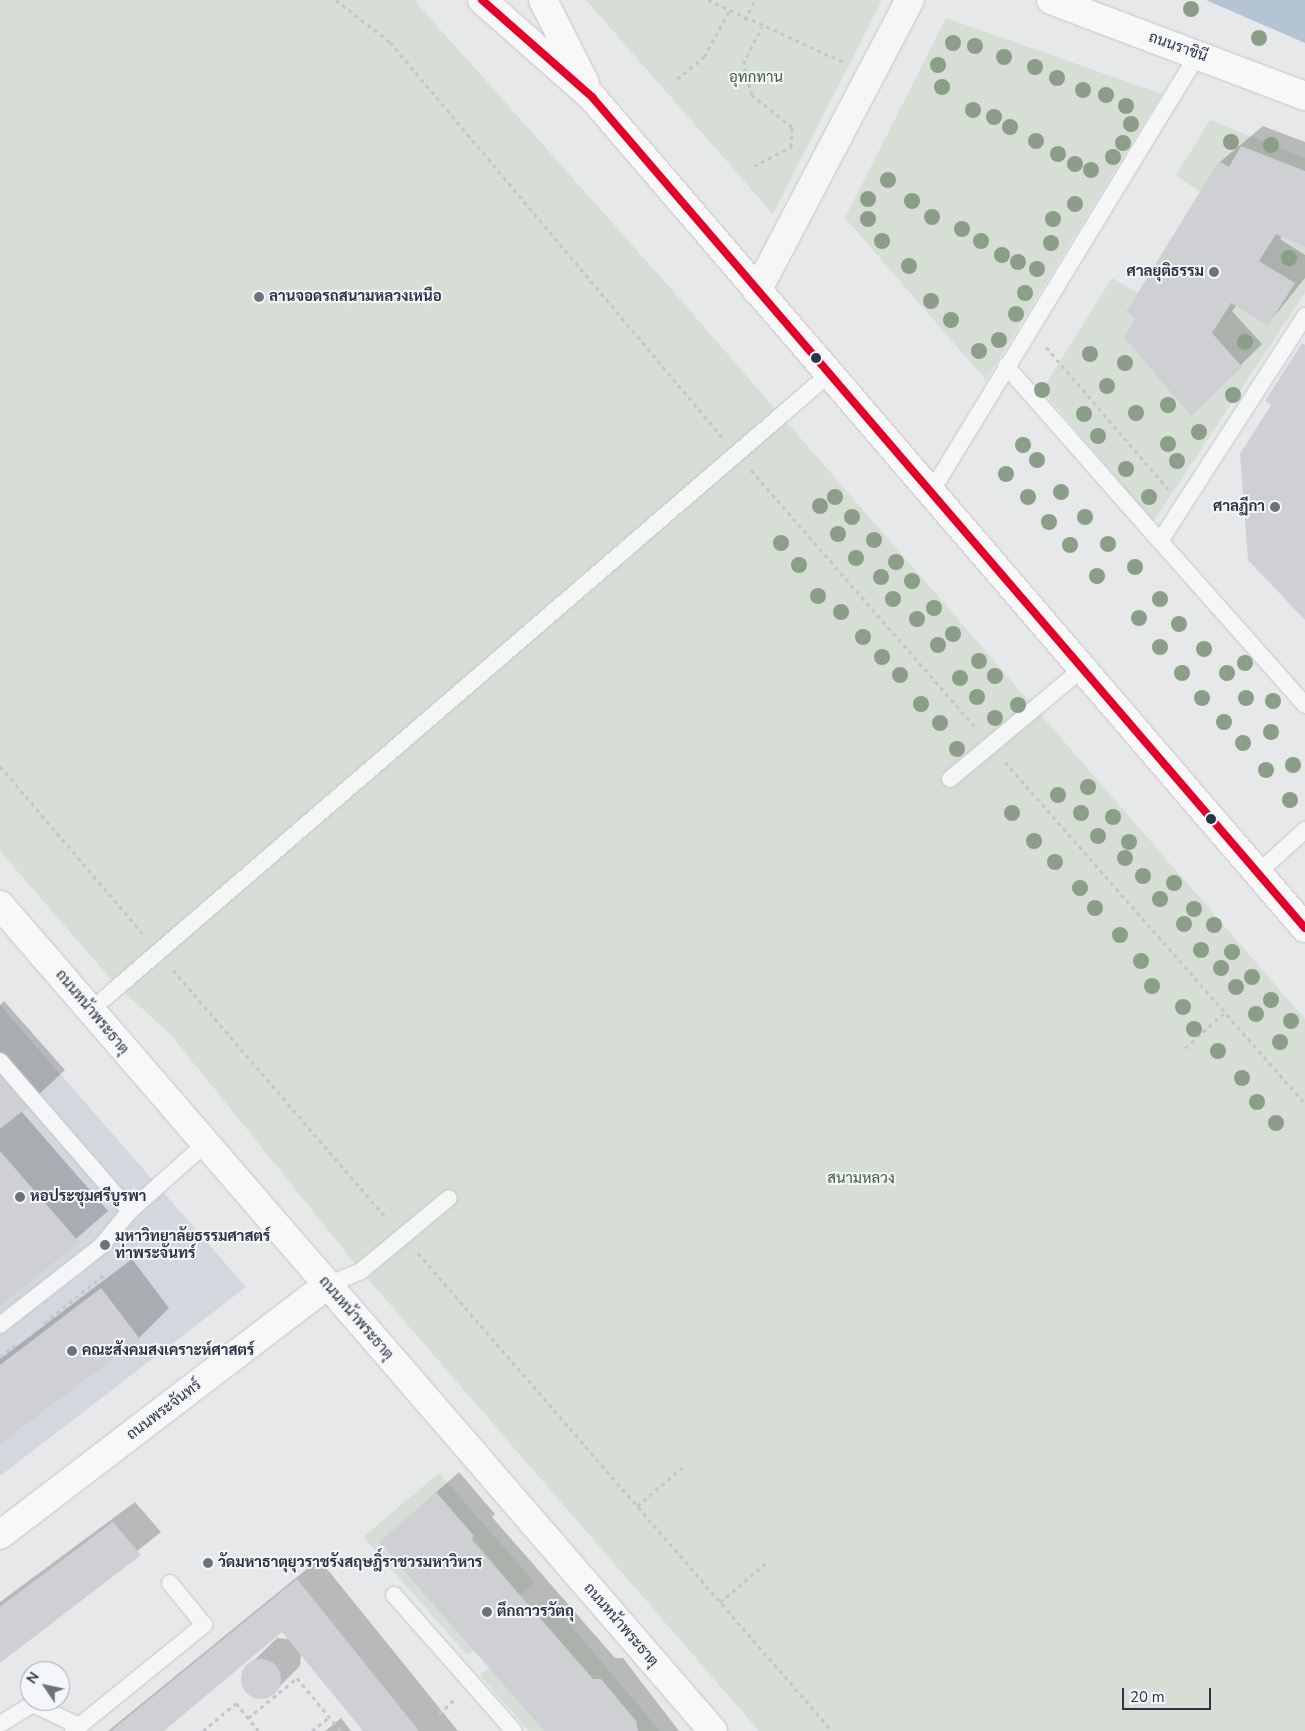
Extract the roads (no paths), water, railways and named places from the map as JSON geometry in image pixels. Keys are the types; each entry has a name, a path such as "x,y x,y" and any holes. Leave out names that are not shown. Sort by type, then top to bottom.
{"street":[{"path":"482,0 592,98 1305,928"},
{"path":"542,0 592,98"},
{"path":"757,291 910,0"},
{"name":"ถนนราชินี","path":"1051,0 1305,96"},
{"name":"ถนนหน้าพระธาตุ","path":"0,905 204,1145 713,1731"},
{"name":"ถนนพระจันทร์","path":"0,1535 327,1285"}],"lane":[{"path":"930,492 1198,54"},
{"path":"1160,541 1305,316"},
{"path":"1006,366 1305,705"},
{"path":"91,1010 156,950 829,374"},
{"path":"950,779 1082,668"},
{"path":"1258,873 1305,830"},
{"path":"0,1061 130,1211"},
{"path":"0,1325 101,1246 130,1211 204,1145"},
{"path":"327,1285 361,1271 449,1198"},
{"path":"0,1724 33,1704 76,1728 204,1625 170,1583"},
{"path":"394,1596 514,1731"}],"water":[{"path":"1206,0 1305,0 1305,43"}],"place":[{"name":"ศาลยุติธรรม","path":"1214,272"},
{"name":"ลานจอดรถสนามหลวงเหนือ","path":"259,297"},
{"name":"ศาลฏีกา","path":"1275,507"},
{"name":"หอประชุมศรีบูรพา","path":"20,1197"},
{"name":"มหาวิทยาลัยธรรมศาสตร์ ท่าพระจันทร์","path":"105,1245"},
{"name":"คณะสังคมสงเคราะห์ศาสตร์","path":"72,1351"},
{"name":"วัดมหาธาตุยุวราชรังสฤษฎิ์ราชวรมหาวิหาร","path":"208,1563"},
{"name":"ตึกถาวรวัตถุ","path":"487,1612"}],"park label":[{"name":"อุทกทาน","path":"756,78"},
{"name":"สนามหลวง","path":"861,1179"}]}
